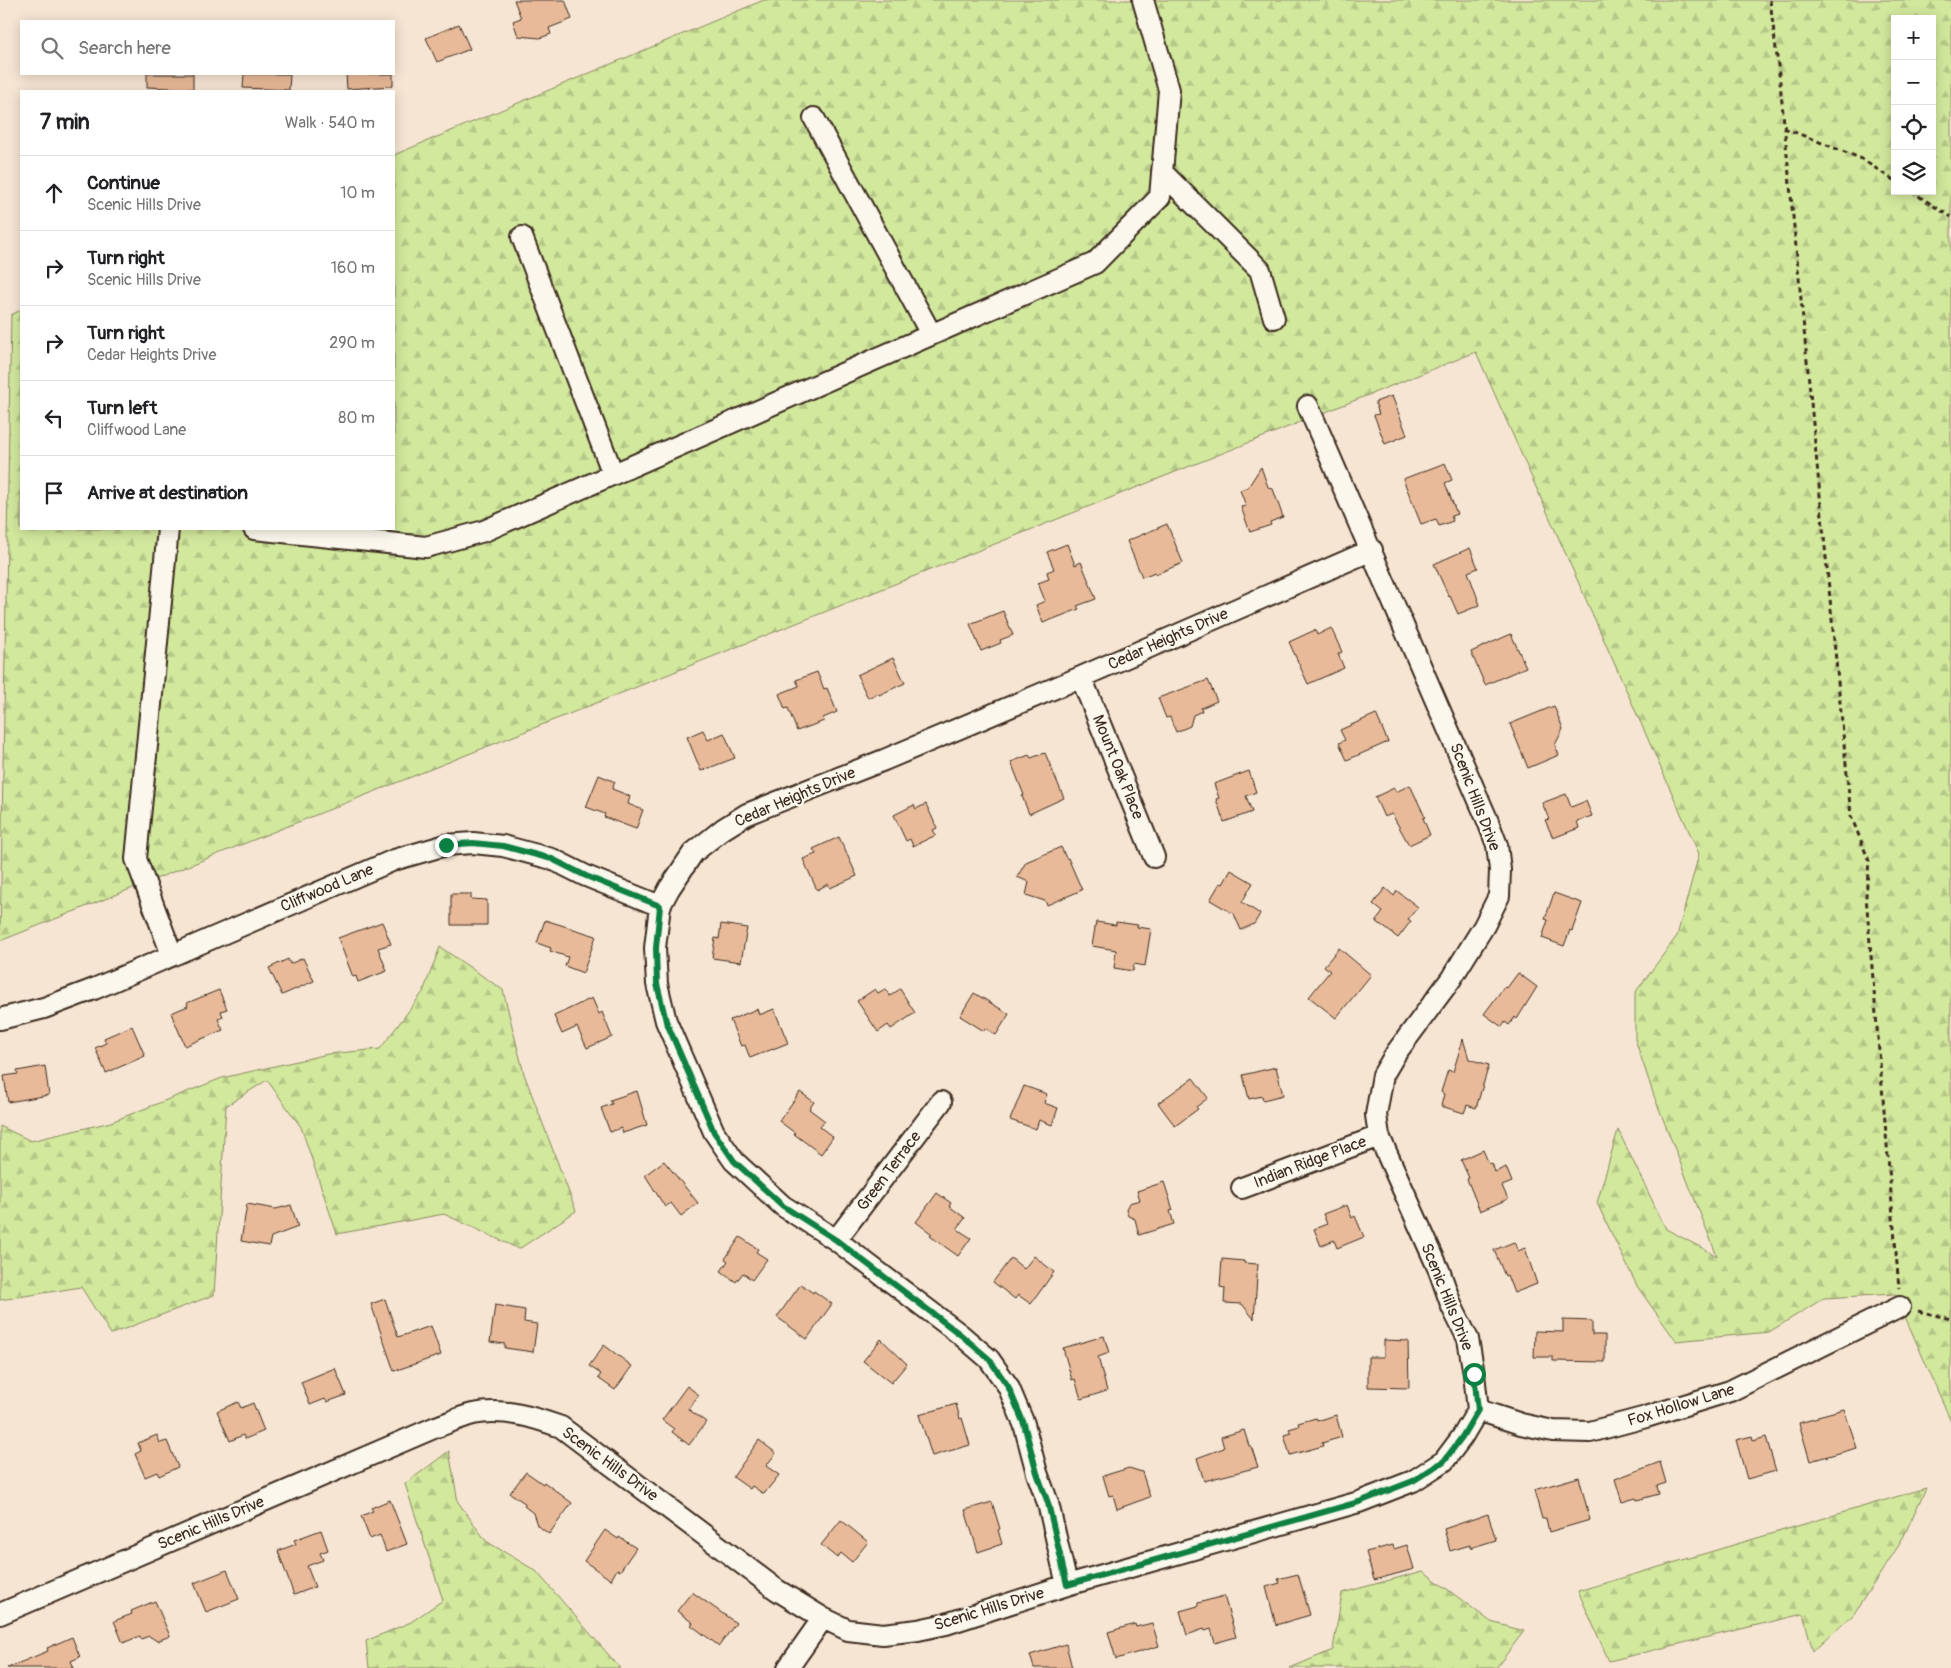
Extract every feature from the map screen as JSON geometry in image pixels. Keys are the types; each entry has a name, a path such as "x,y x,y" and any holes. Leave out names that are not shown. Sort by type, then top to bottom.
{"street":[{"path":"264,530 426,546 484,531 1095,263 1160,198 1169,90 1143,0"},
{"path":"814,118 932,334"},
{"path":"1162,172 1260,270 1274,318"},
{"path":"522,237 613,474"},
{"name":"Scenic Hills Drive","path":"0,1614 436,1427 473,1414 506,1412 535,1418 561,1427 777,1590 823,1618 848,1630 883,1634 918,1630 946,1624 1067,1585 1359,1502 1413,1481 1444,1461 1462,1437 1478,1410 1468,1338 1452,1307 1439,1270 1378,1136 1376,1115 1383,1074 1396,1052 1452,979 1484,926 1499,896 1500,870 1497,845 1372,550 1308,406"},
{"path":"168,530 136,859 172,955"},
{"name":"Cedar Heights Drive","path":"1067,1585 1048,1503 1037,1473 1024,1424 1008,1386 989,1359 961,1335 836,1240 783,1206 734,1161 714,1132 666,1021 657,984 656,948 660,906 668,889 693,853 723,829 747,814 884,760 1081,677 1372,550"},
{"name":"Mount Oak Place","path":"1081,677 1154,857"},
{"name":"Cliffwood Lane","path":"0,1019 44,1008 394,860 446,845 473,843 503,846 552,859 586,876 660,906"},
{"name":"Green Terrace","path":"836,1240 941,1102"},
{"name":"Indian Ridge Place","path":"1242,1188 1378,1136"},
{"name":"Fox Hollow Lane","path":"1478,1410 1553,1432 1590,1432 1730,1391 1900,1307"},
{"path":"788,1668 823,1618"}],"path":[{"path":"1770,0 1851,816 1869,861 1866,896 1900,1307 1951,1319"},
{"path":"1784,128 1860,158 1891,177"},
{"path":"1917,195 1951,218"}],"green space":[{"path":"764,0 1951,0 1951,1421 1895,1294 1824,1298 1769,1332 1676,1341 1637,1286 1597,1203 1618,1130 1666,1229 1717,1256 1654,1096 1635,1039 1635,993 1677,936 1699,854 1476,352 0,941 11,315 20,310 20,530 395,530 395,155"},
{"path":"440,947 503,990 524,1074 576,1211 519,1249 444,1214 337,1234 301,1127 267,1080 226,1106 214,1295 111,1334 81,1287 0,1300 0,1126 31,1141 111,1122 222,1078 328,1054 380,1049 423,992"},
{"path":"449,1451 458,1502 486,1541 536,1571 620,1668 369,1668 366,1641 411,1622 443,1600 405,1484"},
{"path":"1926,1488 1901,1542 1853,1615 1813,1651 1803,1614 1609,1661 1578,1591"},
{"path":"1423,1571 1491,1622 1524,1631 1496,1668 1290,1668 1333,1650 1342,1593"}],"building":[{"path":"514,0 565,0 572,19 549,28 551,34 540,38 518,36 513,21 521,18"},
{"path":"459,24 470,49 437,62 426,38"},
{"path":"147,75 193,75 193,89 147,87"},
{"path":"244,75 290,75 289,90 243,88"},
{"path":"346,75 393,75 393,86 347,89"},
{"path":"1392,396 1407,435 1385,444 1374,415 1379,414 1375,402"},
{"path":"1445,463 1452,480 1445,483 1457,514 1451,516 1453,521 1439,526 1436,519 1421,524 1403,479"},
{"path":"1261,467 1268,487 1273,489 1283,517 1270,522 1271,525 1250,532 1241,507 1246,506 1240,490 1248,487"},
{"path":"1167,524 1183,563 1156,574 1155,572 1142,577 1127,541"},
{"path":"1067,544 1075,565 1081,562 1096,599 1077,606 1079,609 1043,623 1036,605 1045,601 1038,583 1049,579 1047,572 1054,569 1047,552"},
{"path":"1470,548 1478,568 1468,572 1480,605 1458,614 1434,564"},
{"path":"1003,611 1013,635 1000,640 1001,643 981,651 970,624"},
{"path":"1331,628 1342,652 1338,654 1344,668 1308,684 1289,642 1315,630 1317,635"},
{"path":"1511,634 1526,667 1485,685 1471,652"},
{"path":"893,658 905,683 868,698 857,675"},
{"path":"817,672 824,689 827,688 837,712 823,718 824,721 797,731 788,708 785,709 779,694 799,686 796,680"},
{"path":"1208,680 1217,701 1201,708 1202,711 1193,715 1190,726 1176,732 1170,717 1166,718 1158,698"},
{"path":"1554,706 1563,729 1555,745 1559,755 1528,768 1510,724"},
{"path":"1376,714 1388,742 1347,760 1339,743 1345,740 1340,730"},
{"path":"703,730 708,740 724,733 735,758 701,771 687,737"},
{"path":"1045,753 1064,798 1029,814 1011,762 1029,755 1031,758"},
{"path":"1249,771 1256,792 1246,796 1252,812 1224,822 1216,799 1219,798 1214,784"},
{"path":"599,775 615,782 612,789 630,796 628,804 643,810 636,829 604,817 605,814 586,807"},
{"path":"1410,785 1425,817 1423,818 1430,835 1409,845 1392,814 1384,817 1375,797 1394,788 1396,792"},
{"path":"1566,794 1571,807 1586,801 1592,816 1577,821 1579,828 1553,838 1545,820 1549,819 1542,803"},
{"path":"926,804 937,828 933,830 936,835 913,846 910,839 906,841 894,815 914,805 916,809"},
{"path":"839,837 857,876 830,888 828,884 817,890 803,859 816,854 813,849"},
{"path":"1061,847 1082,890 1047,905 1045,901 1026,895 1029,882 1017,877 1026,862"},
{"path":"1231,870 1253,883 1242,902 1260,914 1254,924 1241,930 1234,914 1210,900 1220,883 1223,884"},
{"path":"1385,888 1394,896 1397,891 1418,907 1408,919 1411,921 1398,938 1376,921 1383,912 1373,904"},
{"path":"1554,893 1582,903 1572,931 1570,930 1564,946 1542,938 1548,920 1545,919"},
{"path":"451,894 471,894 471,899 487,900 487,925 451,925"},
{"path":"545,920 596,936 583,973 565,966 568,957 550,951 551,948 537,943"},
{"path":"382,922 391,944 378,948 387,971 358,982 356,976 353,977 338,938"},
{"path":"1096,922 1116,925 1116,922 1151,929 1145,966 1134,964 1133,971 1114,968 1116,950 1092,946"},
{"path":"721,924 747,928 741,962 712,958 715,938 719,939"},
{"path":"1339,948 1371,975 1336,1018 1309,997 1330,971 1324,966"},
{"path":"303,958 314,981 282,995 269,968 288,959 290,964"},
{"path":"1518,973 1537,987 1517,1019 1515,1017 1509,1025 1505,1022 1502,1027 1484,1014 1504,987 1507,988"},
{"path":"875,989 878,993 885,989 890,996 900,989 915,1013 891,1029 888,1025 878,1032 857,1001"},
{"path":"219,990 227,1009 221,1011 223,1017 218,1019 223,1030 185,1046 171,1013 188,1006 187,1003"},
{"path":"974,993 1009,1014 996,1035 985,1028 984,1031 960,1016"},
{"path":"592,998 599,1014 602,1012 612,1037 587,1048 577,1027 562,1034 554,1016"},
{"path":"757,1009 759,1015 774,1009 788,1043 750,1058 745,1045 741,1046 730,1020"},
{"path":"132,1026 145,1056 106,1073 95,1048 106,1043 104,1038"},
{"path":"1463,1039 1469,1059 1489,1065 1476,1108 1467,1105 1464,1113 1441,1106 1444,1094 1441,1092 1448,1070 1453,1072"},
{"path":"45,1066 49,1095 8,1102 4,1076 18,1074 17,1071"},
{"path":"1276,1067 1283,1095 1263,1100 1262,1096 1249,1099 1243,1075"},
{"path":"1193,1078 1208,1098 1196,1107 1198,1109 1175,1126 1158,1103"},
{"path":"1024,1086 1047,1094 1044,1103 1058,1108 1052,1125 1039,1120 1036,1129 1010,1120"},
{"path":"637,1091 647,1125 623,1133 621,1128 610,1132 601,1108 612,1104 610,1100"},
{"path":"800,1092 814,1102 809,1109 825,1121 820,1127 833,1137 821,1154 779,1121"},
{"path":"1483,1150 1489,1164 1492,1163 1495,1172 1506,1167 1512,1182 1502,1186 1508,1199 1480,1211 1461,1160"},
{"path":"664,1161 698,1203 681,1216 671,1203 665,1207 645,1175"},
{"path":"1164,1182 1173,1210 1170,1211 1174,1224 1139,1235 1135,1219 1128,1216 1126,1209 1129,1203 1140,1200 1137,1191"},
{"path":"937,1193 951,1203 949,1206 965,1218 957,1229 971,1238 958,1256 930,1236 932,1234 916,1222"},
{"path":"247,1204 276,1209 291,1205 298,1227 271,1237 269,1246 241,1241"},
{"path":"1347,1205 1352,1218 1355,1216 1364,1237 1337,1248 1334,1240 1321,1246 1314,1229 1327,1224 1323,1214"},
{"path":"740,1237 758,1249 756,1252 767,1259 752,1280 743,1273 736,1282 721,1271 728,1261 725,1259"},
{"path":"1514,1242 1518,1251 1525,1248 1537,1284 1514,1293 1494,1250"},
{"path":"1034,1256 1054,1272 1031,1304 1018,1295 1015,1299 993,1282 1011,1258 1024,1269"},
{"path":"1222,1259 1258,1264 1254,1319 1242,1304 1224,1303 1225,1288 1220,1287"},
{"path":"801,1284 832,1304 807,1339 777,1317"},
{"path":"385,1299 398,1337 431,1326 441,1355 394,1371 371,1304"},
{"path":"495,1305 525,1310 524,1322 537,1324 533,1352 505,1348 505,1344 490,1342"},
{"path":"1563,1320 1592,1321 1592,1335 1605,1335 1605,1362 1553,1361 1553,1357 1534,1357 1535,1331 1563,1332"},
{"path":"1104,1336 1109,1353 1098,1357 1107,1391 1081,1399 1075,1379 1072,1380 1063,1348"},
{"path":"881,1339 907,1364 891,1383 863,1361"},
{"path":"1384,1340 1408,1341 1409,1388 1368,1387 1368,1357 1384,1357"},
{"path":"604,1345 632,1366 615,1390 598,1378 601,1374 589,1366"},
{"path":"335,1368 346,1395 327,1402 325,1399 310,1405 301,1382"},
{"path":"687,1386 699,1395 688,1409 706,1422 689,1445 672,1432 674,1429 662,1420"},
{"path":"238,1402 241,1408 253,1403 264,1431 245,1439 243,1435 230,1441 217,1411"},
{"path":"956,1404 970,1445 932,1456 919,1415"},
{"path":"1844,1409 1857,1448 1810,1461 1799,1423"},
{"path":"1336,1415 1342,1437 1322,1443 1323,1446 1290,1455 1284,1435 1291,1433 1289,1429 1299,1426 1298,1423 1316,1418 1317,1421"},
{"path":"1244,1430 1258,1467 1204,1481 1197,1458 1224,1448 1221,1437"},
{"path":"157,1435 160,1443 167,1441 178,1467 159,1476 157,1472 145,1477 135,1454 141,1451 138,1443"},
{"path":"1752,1436 1753,1441 1766,1437 1776,1471 1747,1479 1736,1440"},
{"path":"759,1440 776,1453 766,1466 779,1475 764,1494 752,1486 750,1489 733,1477"},
{"path":"1660,1462 1666,1483 1657,1486 1659,1494 1622,1502 1615,1479"},
{"path":"1129,1468 1142,1472 1150,1497 1117,1509 1113,1495 1109,1496 1103,1476"},
{"path":"526,1472 543,1484 544,1482 572,1503 549,1534 537,1525 533,1513 524,1506 526,1504 510,1493"},
{"path":"1579,1477 1590,1520 1549,1532 1546,1518 1542,1519 1534,1490"},
{"path":"390,1500 407,1544 386,1552 380,1535 370,1539 361,1516 373,1511 371,1508"},
{"path":"992,1502 1000,1529 998,1530 1002,1544 978,1552 965,1510"},
{"path":"1488,1514 1496,1540 1470,1548 1470,1545 1450,1551 1444,1529"},
{"path":"841,1520 868,1542 852,1562 841,1553 837,1558 821,1545"},
{"path":"321,1530 328,1550 320,1553 323,1560 307,1566 315,1587 294,1595 278,1551 296,1544 294,1540"},
{"path":"605,1530 636,1548 620,1571 617,1569 611,1580 584,1561"},
{"path":"1393,1545 1394,1549 1407,1545 1414,1569 1374,1580 1366,1552"},
{"path":"227,1570 239,1599 206,1612 194,1583"},
{"path":"1298,1574 1310,1615 1276,1625 1266,1587 1280,1583 1278,1579"},
{"path":"692,1592 736,1623 719,1646 691,1625 693,1623 677,1611"},
{"path":"1224,1596 1236,1637 1215,1643 1211,1629 1205,1631 1204,1629 1187,1635 1180,1611 1198,1606 1198,1603"},
{"path":"155,1601 170,1636 157,1641 149,1636 141,1639 140,1636 123,1643 114,1621 132,1614 131,1611"},
{"path":"1152,1623 1159,1646 1116,1659 1108,1632 1135,1624 1136,1627"},
{"path":"72,1637 80,1657 71,1661 74,1668 7,1668 48,1651 47,1648"},
{"path":"1066,1644 1072,1668 1034,1668 1030,1655"}],"route":[{"path":"446,845 473,843 503,846 552,859 586,876 660,906 656,948 657,984 666,1021 714,1132 734,1161 783,1206 836,1240 961,1335 989,1359 1008,1386 1024,1424 1059,1544 1067,1585 1359,1502 1413,1481 1444,1461 1462,1437 1478,1410 1474,1374"}]}
